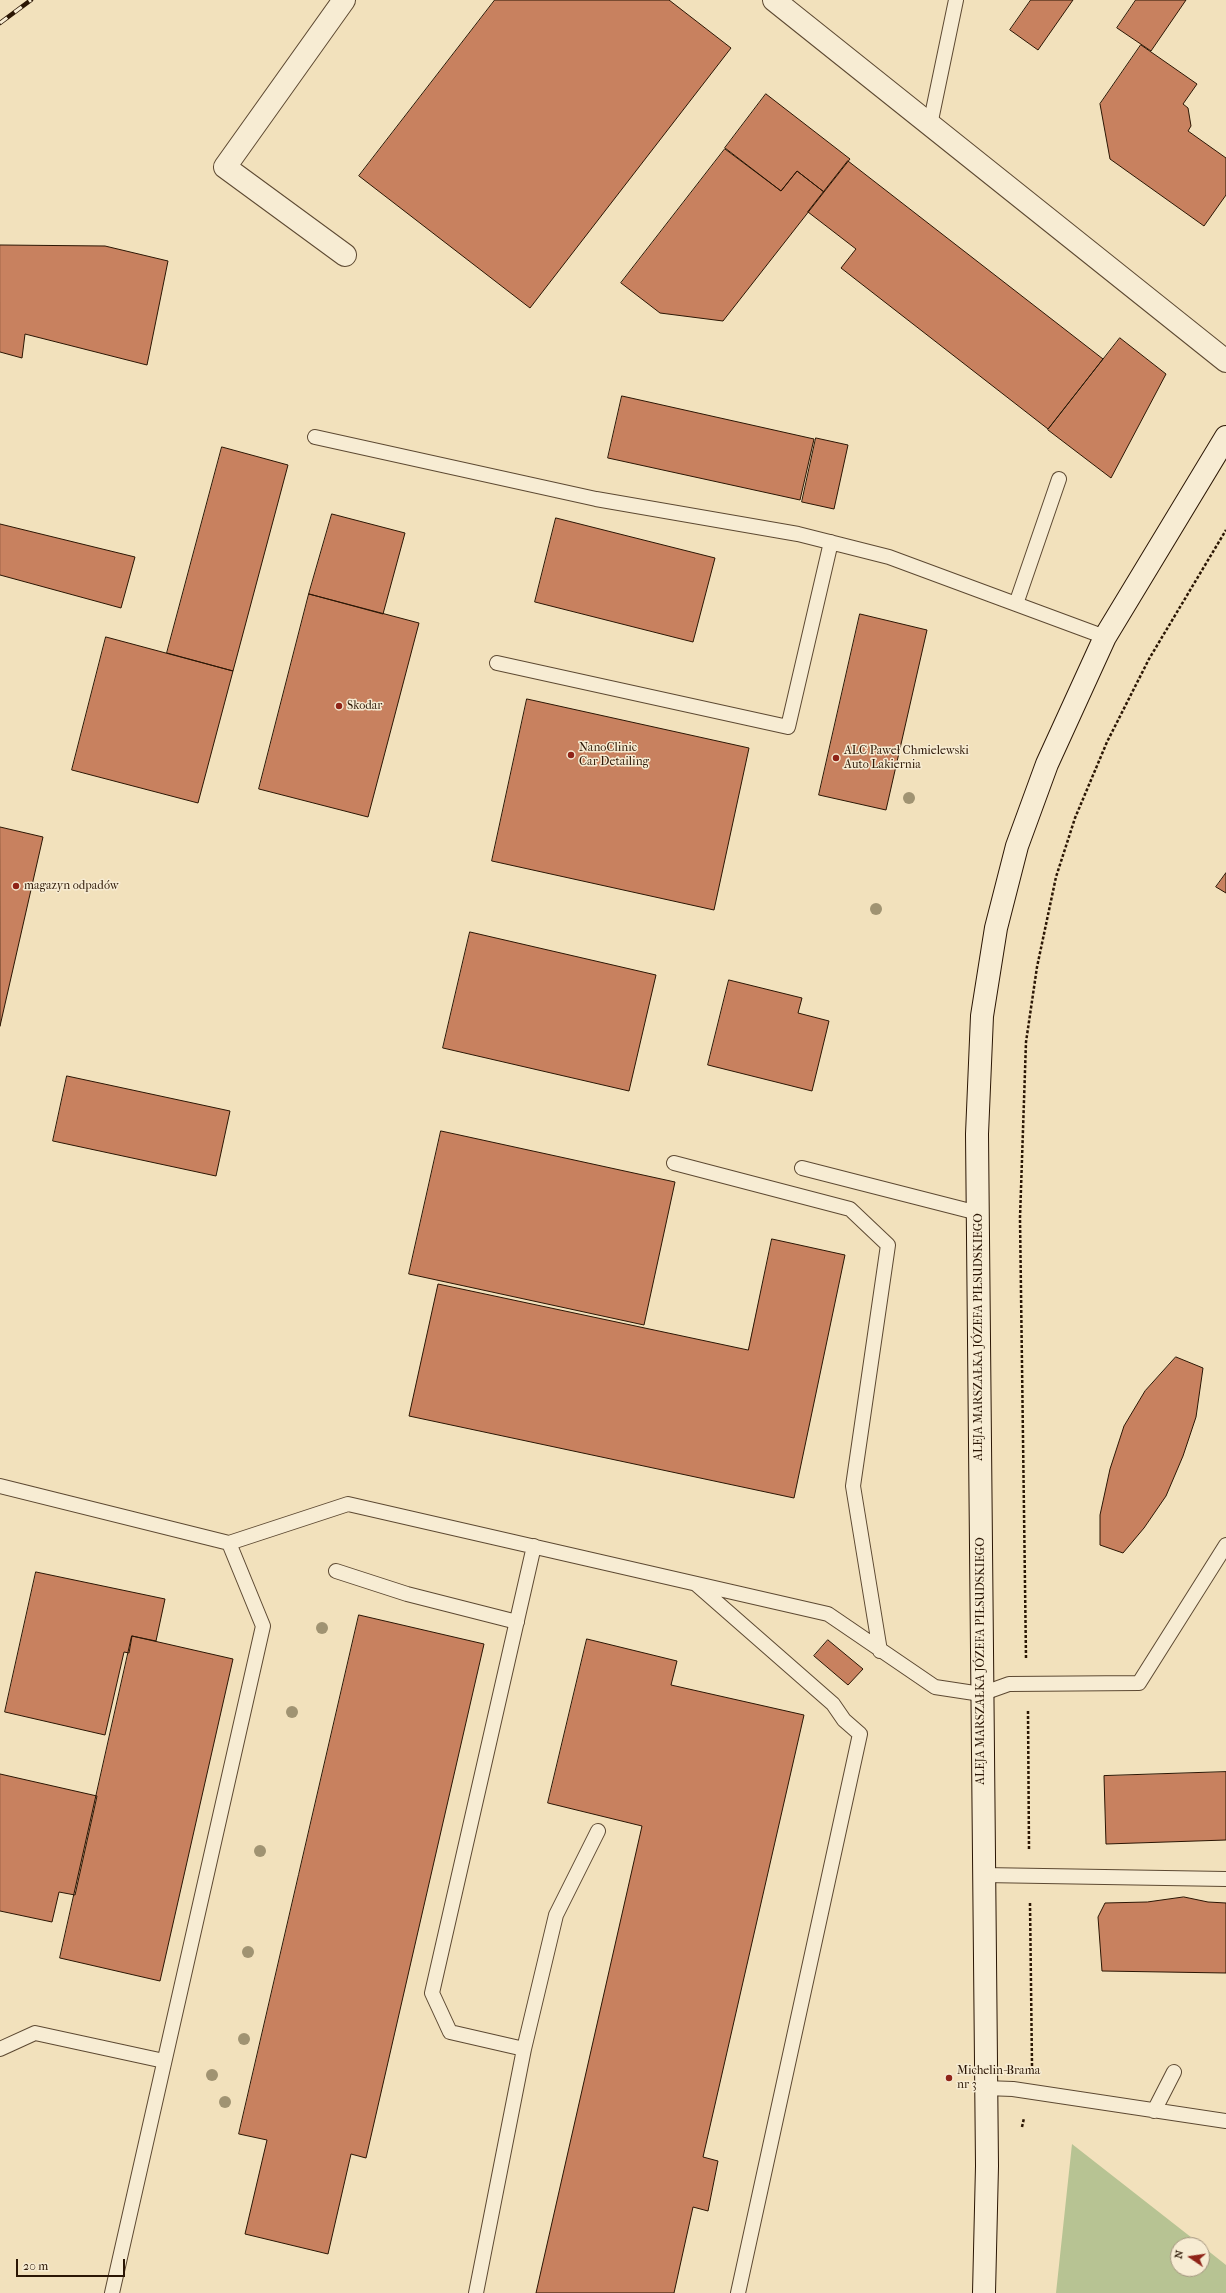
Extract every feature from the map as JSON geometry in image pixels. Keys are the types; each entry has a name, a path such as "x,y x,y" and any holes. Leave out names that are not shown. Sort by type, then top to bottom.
{"street":[{"path":"344,0 225,167 345,255"},
{"path":"774,0 1226,361"},
{"name":"ALEJA MARSZAŁKA JÓZEFA PIŁSUDSKIEGO","path":"984,2293 987,2166 981,1694 977,1134 982,1016 996,928 1017,846 1047,764 1105,637 1226,437"}],"lane":[{"path":"930,125 956,0"},
{"path":"315,437 596,499 798,534 832,542 889,557 1105,637"},
{"path":"1016,604 1059,479"},
{"path":"497,663 788,727 832,542"},
{"path":"674,1163 850,1209 888,1245 853,1486 880,1651"},
{"path":"802,1168 978,1213"},
{"path":"0,1486 229,1543 348,1504 828,1614 880,1651 935,1687 981,1694 1009,1684 1139,1684 1226,1545"},
{"path":"112,2293 263,1626 229,1543"},
{"path":"524,2049 450,2032 432,1993 534,1546"},
{"path":"336,1571 406,1594 517,1622"},
{"path":"694,1583 833,1704 844,1720 860,1734 738,2293"},
{"path":"476,2293 524,2049 556,1915 598,1831"},
{"path":"983,1875 1226,1879"},
{"path":"0,2049 35,2033 164,2061"},
{"path":"1154,2111 1174,2072"},
{"path":"985,2088 1013,2089 1226,2121"}],"path":[{"path":"1026,1651 1020,1218 1026,1042 1037,967 1056,877 1075,818 1107,742 1149,659 1226,530"},
{"path":"1028,1714 1029,1855"},
{"path":"1030,1895 1032,2065"}],"green space":[{"path":"1072,2144 1191,2237 1170,2237 1170,2277 1210,2277 1210,2252 1226,2265 1226,2293 1056,2293"}],"building":[{"path":"495,0 669,0 731,48 530,308 359,176"},
{"path":"1031,0 1073,0 1038,50 1010,30"},
{"path":"1136,0 1186,0 1151,51 1117,28"},
{"path":"1141,45 1197,84 1183,104 1188,108 1191,126 1188,131 1226,158 1226,195 1204,226 1110,159 1100,104"},
{"path":"766,94 850,159 824,192 797,171 781,191 725,148"},
{"path":"725,149 781,191 797,171 824,192 723,321 660,313 621,283"},
{"path":"848,161 1103,359 1048,429 841,268 856,249 808,212"},
{"path":"0,245 105,246 168,261 147,365 25,334 22,358 0,352"},
{"path":"1120,338 1166,374 1111,478 1048,430"},
{"path":"622,396 814,439 800,500 608,458"},
{"path":"816,438 848,445 834,509 802,502"},
{"path":"222,447 288,465 233,671 167,653"},
{"path":"332,514 405,533 383,614 309,594"},
{"path":"556,518 715,558 693,642 535,602"},
{"path":"0,524 135,557 121,608 0,575"},
{"name":"Skodar","path":"309,594 419,623 368,817 259,789"},
{"path":"860,614 927,630 886,810 819,795"},
{"path":"106,637 233,671 198,803 72,770"},
{"path":"527,699 749,748 714,910 492,861"},
{"name":"magazyn odpadów","path":"0,827 43,837 0,1026"},
{"path":"1226,873 1226,893 1216,887"},
{"path":"470,932 656,975 629,1091 443,1048"},
{"path":"729,980 802,998 798,1013 829,1021 812,1091 708,1065"},
{"path":"67,1076 230,1111 216,1176 53,1141"},
{"path":"441,1131 675,1182 644,1325 409,1274"},
{"path":"772,1239 845,1255 794,1498 409,1416 438,1284 748,1350"},
{"path":"1176,1357 1203,1368 1196,1417 1183,1456 1166,1496 1144,1528 1123,1553 1100,1545 1100,1515 1110,1469 1124,1426 1145,1391"},
{"path":"36,1572 165,1599 156,1641 132,1636 129,1653 124,1652 105,1735 5,1712"},
{"path":"359,1615 484,1644 366,2158 351,2154 328,2254 245,2234 267,2140 239,2134"},
{"path":"132,1636 233,1659 160,1981 60,1958"},
{"path":"587,1639 677,1661 671,1685 804,1715 703,2157 718,2161 708,2211 693,2207 674,2293 536,2293 642,1826 548,1803"},
{"path":"828,1640 863,1669 848,1685 814,1656"},
{"path":"1226,1772 1226,1840 1106,1844 1104,1776"},
{"path":"0,1774 97,1796 75,1895 59,1892 52,1922 0,1911"},
{"path":"1184,1897 1208,1902 1226,1903 1226,1973 1102,1971 1098,1917 1105,1903 1147,1902"}],"railway":[{"path":"0,23 31,0"}],"place":[{"name":"Skodar","path":"339,706"},
{"name":"NanoClinic Car Detailing","path":"571,755"},
{"name":"ALC Paweł Chmielewski Auto Lakiernia","path":"836,758"},
{"name":"magazyn odpadów","path":"16,886"},
{"name":"Michelin-Brama nr 3","path":"949,2078"}]}
